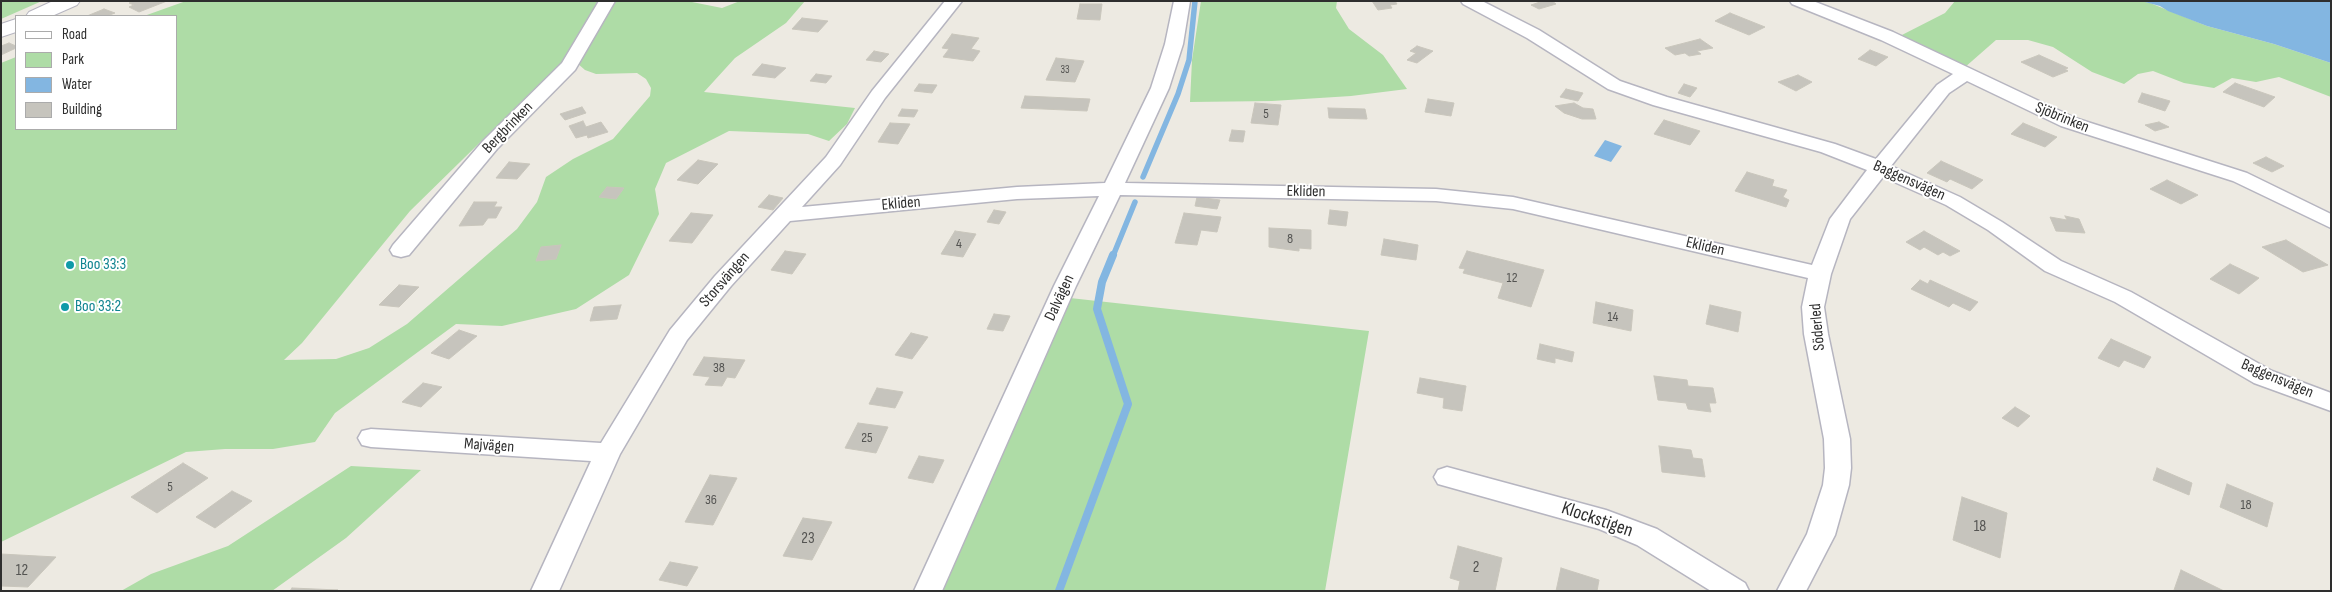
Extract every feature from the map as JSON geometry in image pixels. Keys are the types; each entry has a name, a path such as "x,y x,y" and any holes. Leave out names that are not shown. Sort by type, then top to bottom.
{"street":[{"path":"38,15 70,1"},
{"name":"Bergbrinken","path":"401,250 490,145 569,66 608,1"},
{"name":"Storsvängen","path":"545,591 608,454 678,335 723,281 833,161 878,95 954,1"},
{"name":"Dalvägen","path":"928,591 1065,286 1160,88 1174,44 1182,1"},
{"name":"Baggensvägen","path":"1469,1 1533,34 1614,85 1660,101 1828,148 1878,167 1953,201 1995,226 2053,266 2138,305 2257,373 2330,400"},
{"name":"Sjöbrinken","path":"1798,1 1887,36 2068,122 2240,177 2331,222"},
{"path":"1,31 15,25"},
{"name":"Söderled","path":"1791,591 1821,535 1836,485 1838,468 1837,439 1816,334 1813,307 1820,274 1840,219 1878,167 1909,134 1943,89 1966,74"},
{"name":"Ekliden","path":"784,215 1017,193 1113,189 1372,193 1490,200 1569,215 1820,274"},
{"name":"Majvägen","path":"371,438 608,454"},
{"name":"Klockstigen","path":"1447,478 1606,520 1647,537 1735,591"}],"green space":[{"path":"1,1 42,1 1,19"},
{"path":"186,1 687,1 722,8 740,1 805,1 786,23 735,58 704,92 855,108 847,124 829,141 808,134 729,131 666,163 655,189 659,214 629,275 576,309 502,326 456,324 335,413 315,442 273,449 225,449 186,452 1,542 1,63 15,57 15,130 178,130 178,15 147,15","holes":["577,63 585,70 596,74 637,73 646,79 651,88 650,96 613,139 573,159 546,177 537,202 517,229 407,324 369,348 336,359 284,360 302,343 410,211 560,64"]},
{"path":"1201,1 1337,1 1336,8 1349,29 1383,55 1407,89 1351,96 1272,101 1190,102 1192,60"},
{"path":"1955,1 2141,1 2150,3 2207,26 2274,44 2331,63 2331,97 2279,77 2256,82 2232,78 2214,88 2184,83 2153,71 2138,74 2124,84 2092,72 2053,47 2028,40 1996,40 1964,68 1896,38 1945,13"},
{"path":"1070,298 1369,331 1325,591 937,591"},
{"path":"351,466 421,470 346,538 272,591 121,591 151,574 228,546"}],"water":[{"path":"2141,1 2331,1 2331,63 2274,44 2207,26 2160,6"},
{"path":"1605,140 1622,146 1611,162 1594,156"}],"building":[{"path":"134,1 167,1 139,12 129,7 134,5 129,3"},
{"path":"1372,1 1395,1 1397,4 1390,5 1392,8 1378,10"},
{"path":"1543,1 1552,1 1556,4 1539,9 1531,5"},
{"path":"1080,4 1102,4 1100,20 1077,19"},
{"path":"104,9 115,13 110,15 89,15"},
{"path":"1730,13 1765,27 1749,35 1715,21"},
{"path":"802,18 828,21 818,32 792,29"},
{"path":"952,34 979,38 971,49 980,51 973,61 943,57 949,49 942,48"},
{"path":"1700,39 1713,48 1697,51 1701,54 1689,56 1685,53 1675,55 1665,48"},
{"path":"9,43 15,46 15,48 1,55 1,46"},
{"path":"1417,46 1433,51 1417,63 1407,60 1416,53 1410,51"},
{"path":"1870,50 1888,57 1876,66 1858,59"},
{"path":"874,51 889,54 881,62 866,60"},
{"path":"2039,55 2068,68 2065,69 2068,71 2053,77 2021,62"},
{"path":"1056,58 1084,61 1075,82 1046,80"},
{"path":"762,64 786,68 775,78 752,75"},
{"path":"816,74 832,76 826,83 810,81"},
{"path":"1798,75 1812,82 1796,91 1778,82"},
{"path":"2235,83 2275,97 2264,107 2223,92"},
{"path":"919,84 937,85 932,93 914,91"},
{"path":"1684,84 1697,88 1690,97 1678,93"},
{"path":"1566,89 1583,93 1578,101 1560,97"},
{"path":"2142,93 2170,101 2165,111 2138,102"},
{"path":"1025,96 1090,99 1087,111 1021,108"},
{"path":"1428,99 1454,103 1451,116 1425,112"},
{"path":"1255,103 1281,105 1278,125 1251,123"},
{"path":"1574,103 1583,108 1593,109 1596,119 1582,119 1564,113 1555,106"},
{"path":"582,107 586,113 565,120 560,114"},
{"path":"1328,108 1365,109 1367,119 1329,118"},
{"path":"902,109 918,110 914,117 898,116"},
{"path":"1664,120 1700,131 1690,145 1654,134"},
{"path":"583,121 586,127 601,122 608,132 588,138 587,135 576,138 569,126"},
{"path":"2159,122 2169,127 2155,131 2145,125"},
{"path":"890,123 910,124 898,144 878,142"},
{"path":"2023,123 2057,137 2045,147 2011,134"},
{"path":"1232,130 1245,131 1243,142 1229,141"},
{"path":"2266,157 2284,166 2272,172 2253,163"},
{"path":"698,160 718,164 698,184 677,180"},
{"path":"1941,161 1983,180 1972,189 1950,179 1947,182 1927,173"},
{"path":"509,162 530,164 517,179 496,178"},
{"path":"1747,172 1774,180 1772,186 1787,190 1783,197 1789,200 1786,207 1735,191"},
{"path":"2167,180 2198,195 2181,204 2150,189"},
{"path":"607,187 624,188 616,199 599,197"},
{"path":"769,195 783,198 773,210 758,207"},
{"path":"1197,197 1220,200 1217,209 1195,206"},
{"path":"474,202 497,202 494,207 502,207 496,218 488,218 483,225 459,226"},
{"path":"994,210 1006,212 999,224 987,222"},
{"path":"1330,210 1348,212 1346,226 1328,224"},
{"path":"691,213 713,215 692,243 669,241"},
{"path":"1184,213 1221,217 1217,232 1201,230 1197,245 1175,243"},
{"path":"2065,216 2079,219 2085,233 2056,231 2050,217 2067,220"},
{"path":"1269,228 1311,230 1311,249 1299,248 1299,251 1269,247"},
{"path":"955,231 976,234 963,257 941,254"},
{"path":"1924,231 1960,251 1950,256 1943,252 1938,255 1924,247 1920,250 1906,242"},
{"path":"1384,239 1418,245 1416,260 1381,255"},
{"path":"2286,240 2328,265 2303,272 2262,247"},
{"path":"561,245 556,259 536,261 541,247"},
{"path":"785,251 806,254 792,274 771,270"},
{"path":"1467,251 1544,270 1531,307 1498,298 1503,283 1463,273 1465,269 1459,268"},
{"path":"2230,264 2259,278 2239,294 2210,279"},
{"path":"1920,280 1928,284 1930,280 1978,302 1970,311 1953,303 1949,307 1911,289"},
{"path":"399,285 419,287 399,307 379,305"},
{"path":"1596,302 1633,310 1631,331 1593,323"},
{"path":"621,305 617,319 590,321 594,307"},
{"path":"1710,305 1741,312 1738,332 1706,324"},
{"path":"994,314 1010,316 1003,331 987,329"},
{"path":"459,330 477,336 449,359 431,353"},
{"path":"911,333 928,337 912,359 895,355"},
{"path":"2111,339 2151,357 2144,368 2124,360 2119,367 2098,358"},
{"path":"1540,344 1574,352 1572,362 1555,358 1555,363 1537,359"},
{"path":"704,357 745,360 735,378 727,377 722,386 705,385 710,377 693,375"},
{"path":"1654,376 1687,380 1688,386 1713,388 1716,403 1709,403 1711,412 1688,409 1686,403 1658,400"},
{"path":"1420,378 1466,386 1462,411 1443,408 1444,398 1417,393"},
{"path":"423,383 442,387 421,407 402,402"},
{"path":"877,388 903,392 895,408 869,404"},
{"path":"2015,407 2030,416 2018,427 2002,418"},
{"path":"858,423 888,427 876,453 845,448"},
{"path":"1659,446 1691,450 1693,458 1702,459 1705,477 1662,472"},
{"path":"919,456 944,460 933,483 908,478"},
{"path":"183,463 208,478 157,513 131,497"},
{"path":"2157,468 2192,483 2189,495 2153,480"},
{"path":"710,475 737,478 713,525 685,522"},
{"path":"2227,484 2273,503 2267,527 2220,507"},
{"path":"232,491 252,501 215,528 196,517"},
{"path":"1962,497 2007,513 2000,558 1953,540"},
{"path":"803,518 832,522 812,560 783,556"},
{"path":"1458,546 1502,558 1495,591 1458,591 1460,581 1450,578"},
{"path":"1,554 56,557 28,587 1,586"},
{"path":"670,562 698,567 687,586 659,580"},
{"path":"1561,568 1599,580 1597,591 1556,591"},
{"path":"2181,570 2224,591 2176,591 2174,590"},
{"path":"292,588 338,590 290,591"}],"waterway":[{"path":"1143,177 1178,94 1189,60 1195,1"},
{"path":"1113,256 1135,202"},
{"path":"1059,591 1128,404 1097,309 1102,282 1113,255"}],"place":[{"name":"Boo 33:3","path":"70,265"},
{"name":"Boo 33:2","path":"65,307"}]}
